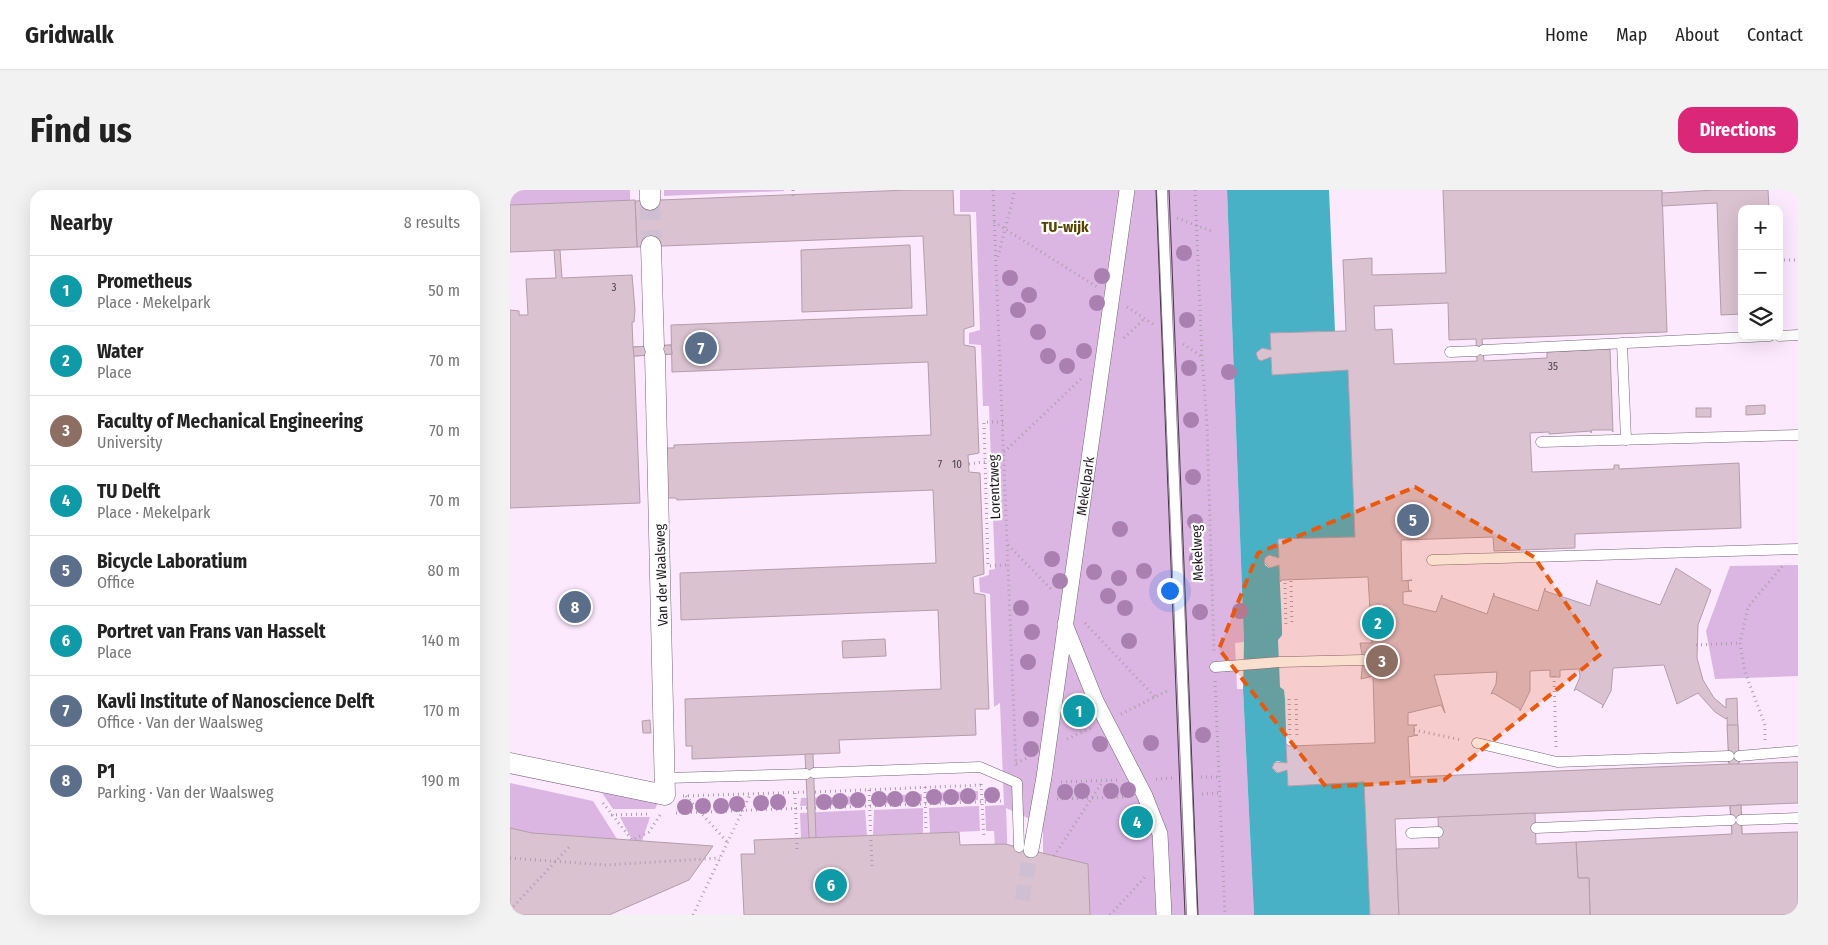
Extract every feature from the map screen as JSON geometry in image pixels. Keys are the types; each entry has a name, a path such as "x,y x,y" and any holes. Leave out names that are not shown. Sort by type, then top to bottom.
{"street":[{"name":"Mekelpark","path":"1025,848 1043,782 1064,623 1127,190"},
{"name":"Van der Waalsweg","path":"651,246 655,350 664,796"},
{"path":"1064,623 1096,701 1145,796 1160,834 1164,915"},
{"path":"510,763 664,796"}],"lane":[{"name":"Mekelweg","path":"1162,190 1192,915"},
{"path":"1783,336 1798,335"},
{"path":"1450,352 1738,338"},
{"path":"1622,344 1626,440"},
{"path":"1541,442 1798,435"},
{"path":"1432,560 1797,549"},
{"path":"1215,667 1280,662 1363,660"},
{"path":"1478,743 1557,762 1734,756 1798,751"},
{"path":"664,796 810,773 980,767 1017,783 1025,848"},
{"path":"1536,828 1798,818"},
{"path":"1410,833 1438,832"}],"path":[{"path":"793,190 793,196"},
{"name":"Lorentzweg","path":"993,190 1017,783"},
{"path":"996,262 1015,190"},
{"name":"Mekelweg","path":"1195,190 1207,425 1225,915"},
{"path":"994,222 1105,293"},
{"path":"1783,260 1798,260"},
{"path":"1004,453 1085,375"},
{"path":"1002,422 984,422 988,566 1007,565"},
{"path":"969,464 1004,461"},
{"path":"1765,753 1765,725 1745,672 1740,643 1748,607 1797,549"},
{"path":"1291,581 1292,626"},
{"path":"1285,583 1286,626"},
{"path":"1696,645 1740,643"},
{"path":"1554,676 1557,762"},
{"path":"1114,717 1183,683"},
{"path":"1289,699 1290,740"},
{"path":"1296,699 1297,739"},
{"path":"1414,730 1478,743"},
{"path":"980,767 984,838"},
{"path":"1054,856 1103,780"},
{"path":"815,792 1017,783"},
{"path":"925,787 926,832"},
{"path":"869,790 872,868"},
{"path":"611,815 664,796 807,792"},
{"path":"795,793 797,850"},
{"path":"693,915 750,794"},
{"path":"664,796 700,812 808,808"},
{"path":"599,797 632,840 649,832 664,796"},
{"path":"686,796 727,842"},
{"path":"510,910 570,846"},
{"path":"510,858 606,865 720,858"},
{"path":"1110,915 1162,862"}],"highlighted area":[{"path":"1415,487 1534,557 1601,654 1444,780 1326,787 1219,649 1258,553"}],"shaded area":[{"path":"510,190 630,190 630,201 510,205"},
{"path":"664,190 784,190 784,191 664,196"},
{"path":"960,190 1227,190 1244,642 1235,643 1237,689 1243,689 1254,915 1050,915 1043,861 1043,825 1006,808 1009,893 998,893 994,831 986,831 985,806 1004,805 1000,703 994,707 990,594 980,592 979,578 989,575 989,570 995,569 989,406 983,406 981,345 969,344 969,333 980,330 976,212 960,212"},
{"path":"1798,565 1798,676 1715,679 1706,631 1730,566"},
{"path":"510,771 658,803 655,809 613,809 602,793 510,774"},
{"path":"510,783 593,801 617,839 532,833 510,828"},
{"path":"978,791 978,800 928,802 928,793"},
{"path":"922,794 922,801 874,804 873,796"},
{"path":"864,796 865,804 800,806 801,798"},
{"path":"979,806 980,831 930,833 929,808"},
{"path":"923,808 923,833 873,835 874,810"},
{"path":"865,810 867,836 801,838 800,813"},
{"path":"620,817 650,817 642,841 632,840"}],"water":[{"path":"1227,190 1329,190 1335,331 1270,333 1271,350 1262,348 1256,354 1261,360 1271,357 1272,375 1348,370 1355,537 1278,540 1279,558 1269,555 1264,560 1265,565 1269,568 1279,565 1282,627 1282,635 1278,640 1280,687 1284,690 1285,700 1287,763 1277,761 1272,768 1277,773 1287,770 1288,786 1364,782 1370,915 1254,915 1243,689 1244,642"}],"building":[{"path":"908,190 953,190 954,215 970,215 974,326 964,329 964,345 975,347 979,453 968,455 969,472 980,473 984,574 973,577 974,593 985,595 989,709 975,709 976,735 839,740 840,753 692,759 692,746 686,746 685,699 941,689 938,610 681,620 680,573 936,563 933,490 677,500 676,498 665,498 663,448 674,448 674,445 931,435 928,362 672,372 671,325 927,315 923,236 637,247 635,201"},
{"path":"1443,190 1662,190 1667,332 1482,339 1484,361 1547,358 1547,352 1610,349 1613,432 1612,430 1592,430 1591,433 1591,431 1549,434 1549,432 1530,433 1532,472 1614,469 1614,465 1619,465 1619,469 1739,463 1741,528 1575,534 1575,548 1494,551 1493,537 1401,540 1402,581 1412,580 1408,581 1409,591 1412,591 1403,592 1403,604 1436,612 1442,595 1442,598 1487,614 1494,593 1494,596 1538,611 1545,588 1545,591 1590,606 1597,580 1597,583 1660,605 1676,568 1711,590 1698,625 1697,658 1703,680 1714,698 1726,708 1726,699 1737,698 1739,764 1798,762 1798,803 1395,819 1399,915 1370,915 1364,782 1288,786 1287,770 1278,773 1272,768 1275,762 1287,763 1286,744 1289,746 1375,743 1373,676 1361,679 1363,660 1360,643 1372,643 1368,577 1282,580 1280,582 1279,565 1270,568 1264,562 1265,558 1269,555 1279,558 1278,539 1355,537 1348,370 1272,375 1271,357 1261,361 1256,353 1262,348 1271,350 1270,333 1346,331 1343,260 1372,258 1372,275 1446,273","holes":["1448,303 1449,340 1476,339 1477,361 1394,364 1392,329 1375,330 1374,306","1664,665 1677,704 1698,693 1715,712 1726,719 1727,717 1729,764 1410,777 1408,737 1418,735 1414,735 1414,726 1417,725 1408,725 1408,713 1441,705 1445,713 1434,675 1497,672 1496,684 1491,694 1493,693 1520,709 1520,711 1530,691 1530,671 1550,670 1550,677 1560,677 1560,670 1579,669 1580,677 1574,691 1576,689 1603,705 1602,708 1611,691 1613,668"]},
{"path":"1768,190 1769,205 1738,205 1738,314 1721,315 1717,203 1662,206 1662,193"},
{"path":"635,200 637,247 510,252 510,205"},
{"path":"910,245 912,308 802,312 801,250"},
{"path":"554,250 560,250 562,278 632,275 635,310 634,322 632,322 633,347 671,345 672,354 634,356 640,503 510,508 510,310 519,311 519,315 528,315 526,279 556,278"},
{"path":"671,345 672,354 634,356 633,347"},
{"path":"1765,405 1765,414 1746,415 1746,406"},
{"path":"1696,408 1711,408 1711,417 1696,417"},
{"path":"885,639 886,656 843,658 842,641"},
{"path":"650,720 651,733 643,733 642,721"},
{"path":"1727,725 1738,725 1739,764 1729,764"},
{"path":"805,754 813,754 816,838 809,838"},
{"path":"1741,805 1742,834 1732,834 1730,806"},
{"path":"1741,805 1742,834 1798,832 1798,915 1590,915 1589,878 1578,878 1576,842 1732,834 1730,806"},
{"path":"1535,813 1536,844 1576,842 1578,878 1589,878 1590,915 1399,915 1396,849 1439,848 1438,817"},
{"path":"510,828 532,833 713,846 689,880 609,915 510,915"},
{"path":"959,832 960,845 1005,844 1088,864 1090,915 744,915 741,854 755,854 754,840"}],"tunnel":[{"path":"650,200 651,246"},
{"path":"1022,900 1031,850"}],"tram line":[{"path":"1156,190 1185,915"},
{"path":"1169,190 1198,915"}],"place":[{"name":"Kavli Institute of Nanoscience Delft","path":"701,348"},
{"name":"Bicycle Laboratium","path":"1413,520"},
{"name":"P1","path":"575,607"},
{"name":"Water","path":"1378,623"},
{"name":"Faculty of Mechanical Engineering","path":"1382,661"},
{"name":"Prometheus","path":"1079,711"},
{"name":"TU Delft","path":"1137,822"},
{"name":"Portret van Frans van Hasselt","path":"831,885"}],"district":[{"name":"TU-wijk","path":"1065,227"}]}
